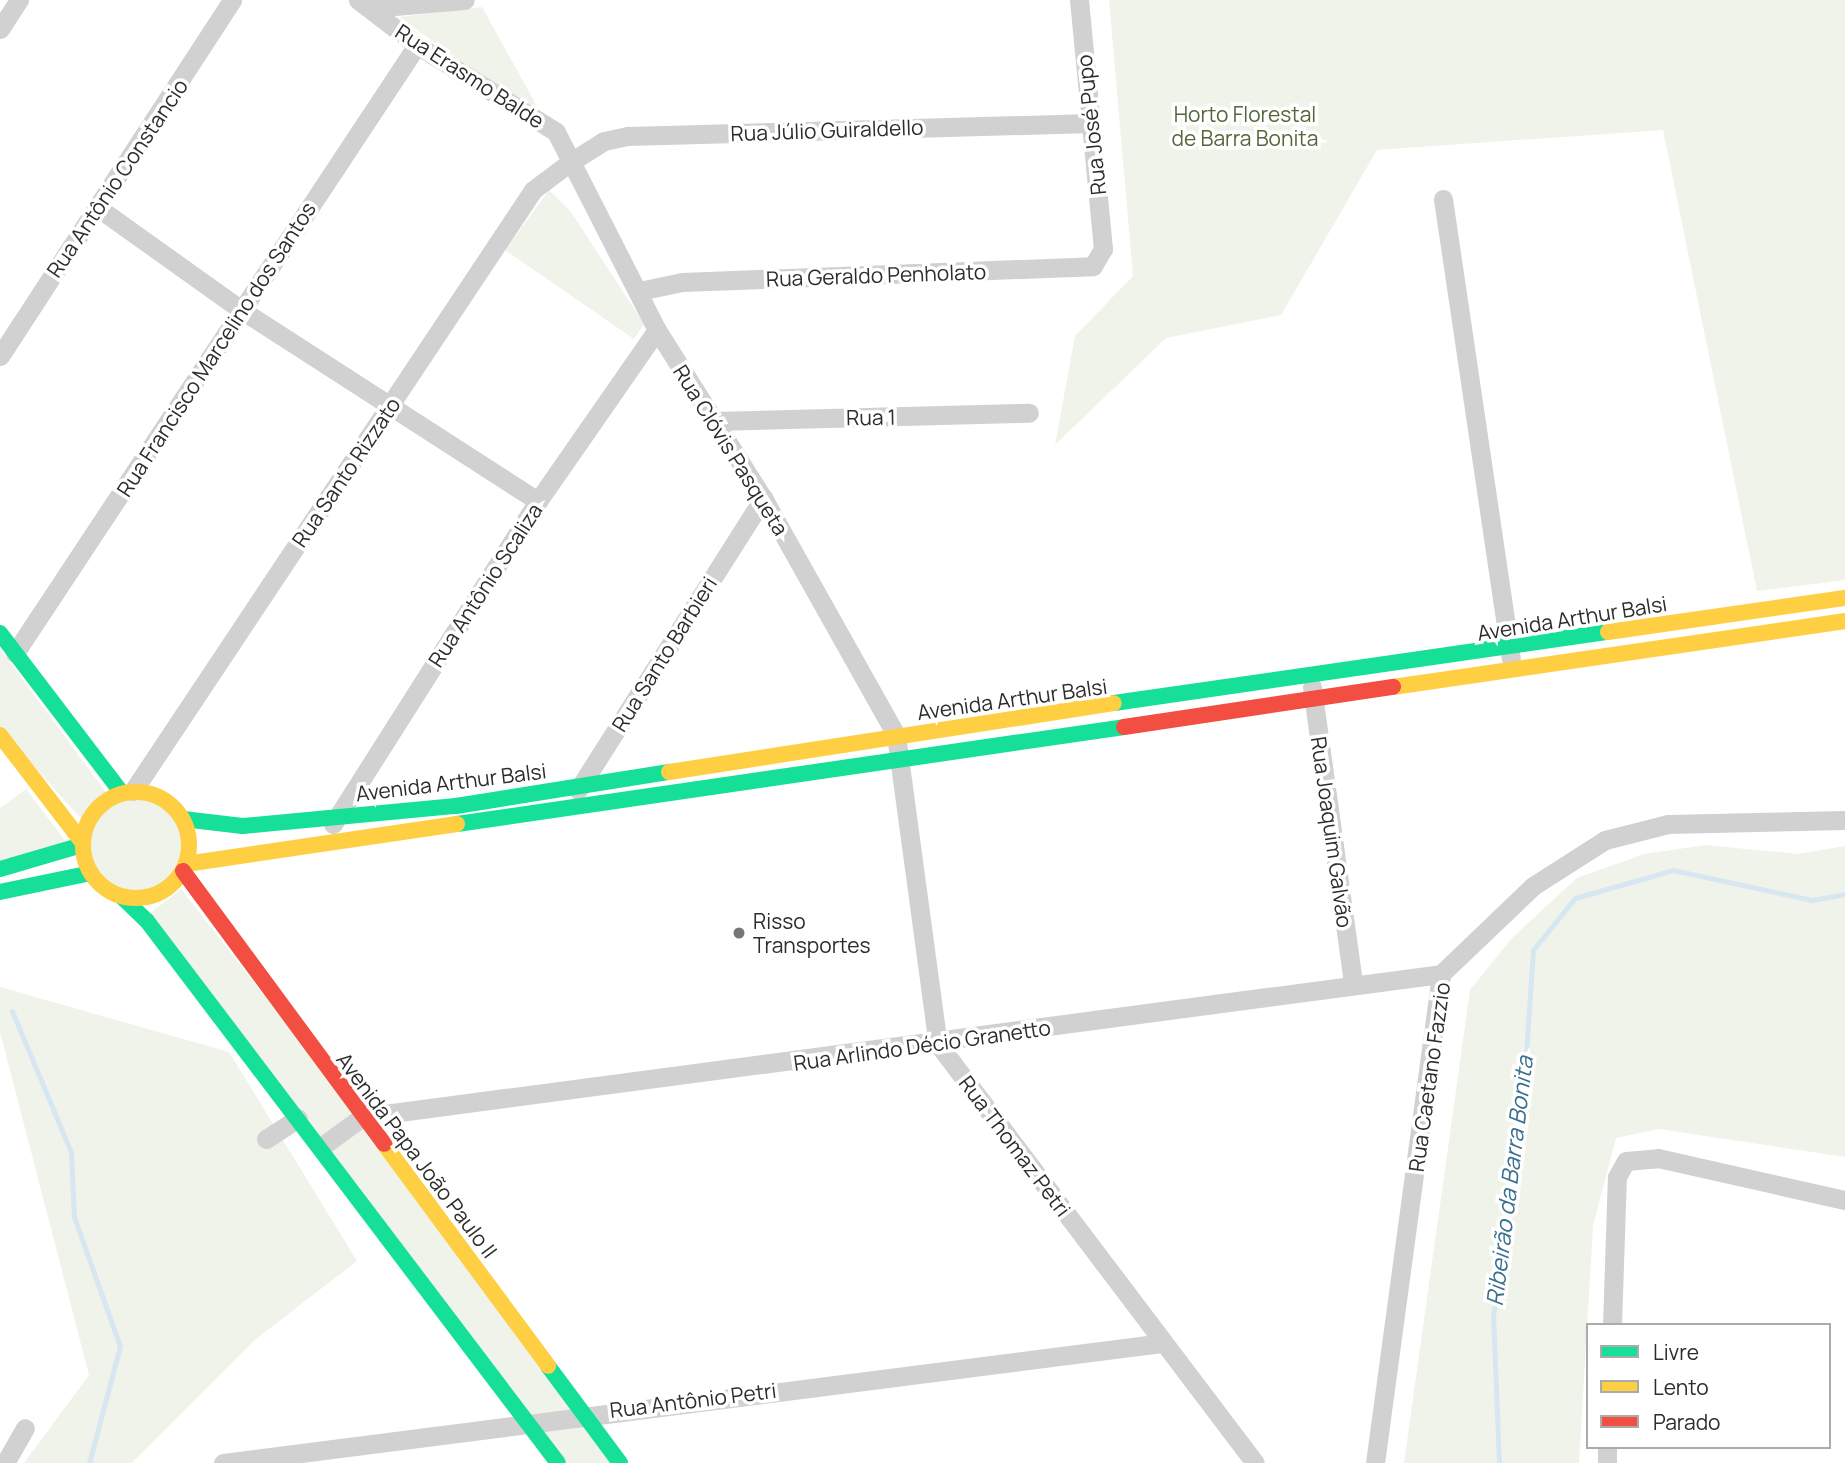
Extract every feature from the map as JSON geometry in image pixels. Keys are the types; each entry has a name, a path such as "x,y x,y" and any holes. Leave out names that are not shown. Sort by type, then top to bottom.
{"main road":[{"name":"Avenida Arthur Balsi","path":"183,819 243,826 337,817 580,786 897,735 1311,679 1845,598"},
{"name":"Avenida Arthur Balsi","path":"185,868 900,759 1513,673 1845,621"},
{"path":"0,633 127,792"},
{"path":"1027,718 1030,740"},
{"path":"0,735 82,844 91,873 148,921 558,1463"},
{"path":"82,844 93,812 127,792 157,796 183,819 189,836 185,868 157,894 122,897"},
{"path":"0,869 82,844"},
{"name":"Avenida Papa João Paulo II","path":"185,868 362,1117 621,1463"},
{"path":"0,892 91,873"}],"street":[{"path":"0,29 19,0"},
{"name":"Rua Antônio Constancio","path":"0,356 232,0"},
{"path":"364,4 465,0"},
{"name":"Rua José Pupo","path":"1079,0 1104,249"},
{"name":"Rua Erasmo Balde","path":"364,4 417,46 556,132 569,163"},
{"name":"Rua Francisco Marcelino dos Santos","path":"15,653 417,46"},
{"name":"Rua Júlio Guiraldello","path":"569,163 628,136 1091,123"},
{"name":"Rua Clóvis Pasqueta","path":"569,163 639,291 657,330 763,498 897,735"},
{"name":"Rua Santo Rizzato","path":"127,792 533,190 569,163"},
{"path":"1443,199 1513,673"},
{"path":"97,207 243,311 538,501"},
{"name":"Rua Geraldo Penholato","path":"639,291 694,281 1087,269 1104,249"},
{"name":"Rua Antônio Scaliza","path":"321,846 538,501 657,330"},
{"name":"Rua 1","path":"713,421 1029,413"},
{"name":"Rua Santo Barbieri","path":"568,811 580,786 763,498"},
{"name":"Rua Joaquim Galvão","path":"1311,679 1353,984"},
{"name":"Rua Thomaz Petri","path":"897,735 938,1044 1255,1463"},
{"name":"Rua Caetano Fazzio","path":"1375,1463 1441,974 1533,886 1605,840 1668,824 1845,820"},
{"name":"Rua Arlindo Décio Granetto","path":"362,1117 938,1044 1353,984 1441,974"},
{"path":"321,1147 362,1117"},
{"path":"266,1139 298,1118"},
{"path":"1612,1323 1617,1177 1626,1161 1658,1158 1845,1200"},
{"name":"Rua Antônio Petri","path":"223,1463 583,1413 1163,1343"},
{"path":"5,1463 25,1429"}],"green space":[{"name":"Horto Florestal de Barra Bonita","path":"1109,0 1845,0 1845,580 1757,591 1663,130 1377,150 1281,315 1166,338 1055,445 1075,336 1133,276"},
{"path":"482,7 545,121 399,17"},
{"path":"549,190 571,212 644,324 634,339 505,250"},
{"path":"0,649 108,795 84,822 0,728"},
{"path":"26,789 66,842 0,867 0,808"},
{"path":"135,795 154,799 170,809 180,825 184,844 180,863 170,879 154,889 135,893 116,889 100,879 90,863 86,844 90,825 100,809 116,799"},
{"path":"1706,845 1798,854 1845,846 1845,1157 1659,1129 1616,1138 1593,1226 1579,1463 1404,1463 1470,990 1513,937 1577,878 1644,854"},
{"path":"181,889 358,1116 321,1145 144,918"},
{"path":"0,987 229,1052 357,1261 256,1339 132,1463 24,1463 89,1375 0,1032"},
{"path":"361,1120 580,1411 543,1438 324,1148"},
{"path":"582,1416 617,1463 561,1463 530,1424"}],"waterway":[{"name":"Ribeirão da Barra Bonita","path":"1499,1463 1493,1316 1521,1127 1533,950 1575,898 1673,870 1812,900 1845,894"},
{"path":"12,1011 71,1152 74,1217 120,1346 89,1463"}],"traffic: fast":[{"path":"1114,703 1608,632"},
{"path":"0,633 122,793"},
{"path":"457,824 1124,727"},
{"path":"183,819 243,826 456,806 669,772"},
{"path":"0,869 82,845"},
{"path":"0,892 91,873"},
{"path":"122,897 147,921 558,1463"},
{"path":"548,1366 620,1463"}],"traffic: slow":[{"path":"1608,632 1845,598"},
{"path":"1393,687 1845,621"},
{"path":"669,772 1114,703"},
{"path":"0,735 82,842"},
{"path":"136,792 156,796 174,807 185,825 189,845 185,865 174,883 156,894 136,898 116,894 98,883 87,865 83,845 87,825 98,807 116,796 136,792"},
{"path":"186,864 457,824"},
{"path":"384,1144 548,1366"}],"traffic: jam":[{"path":"1124,727 1393,687"},
{"path":"183,871 384,1144"}],"place":[{"name":"Risso Transportes","path":"739,933"}]}
